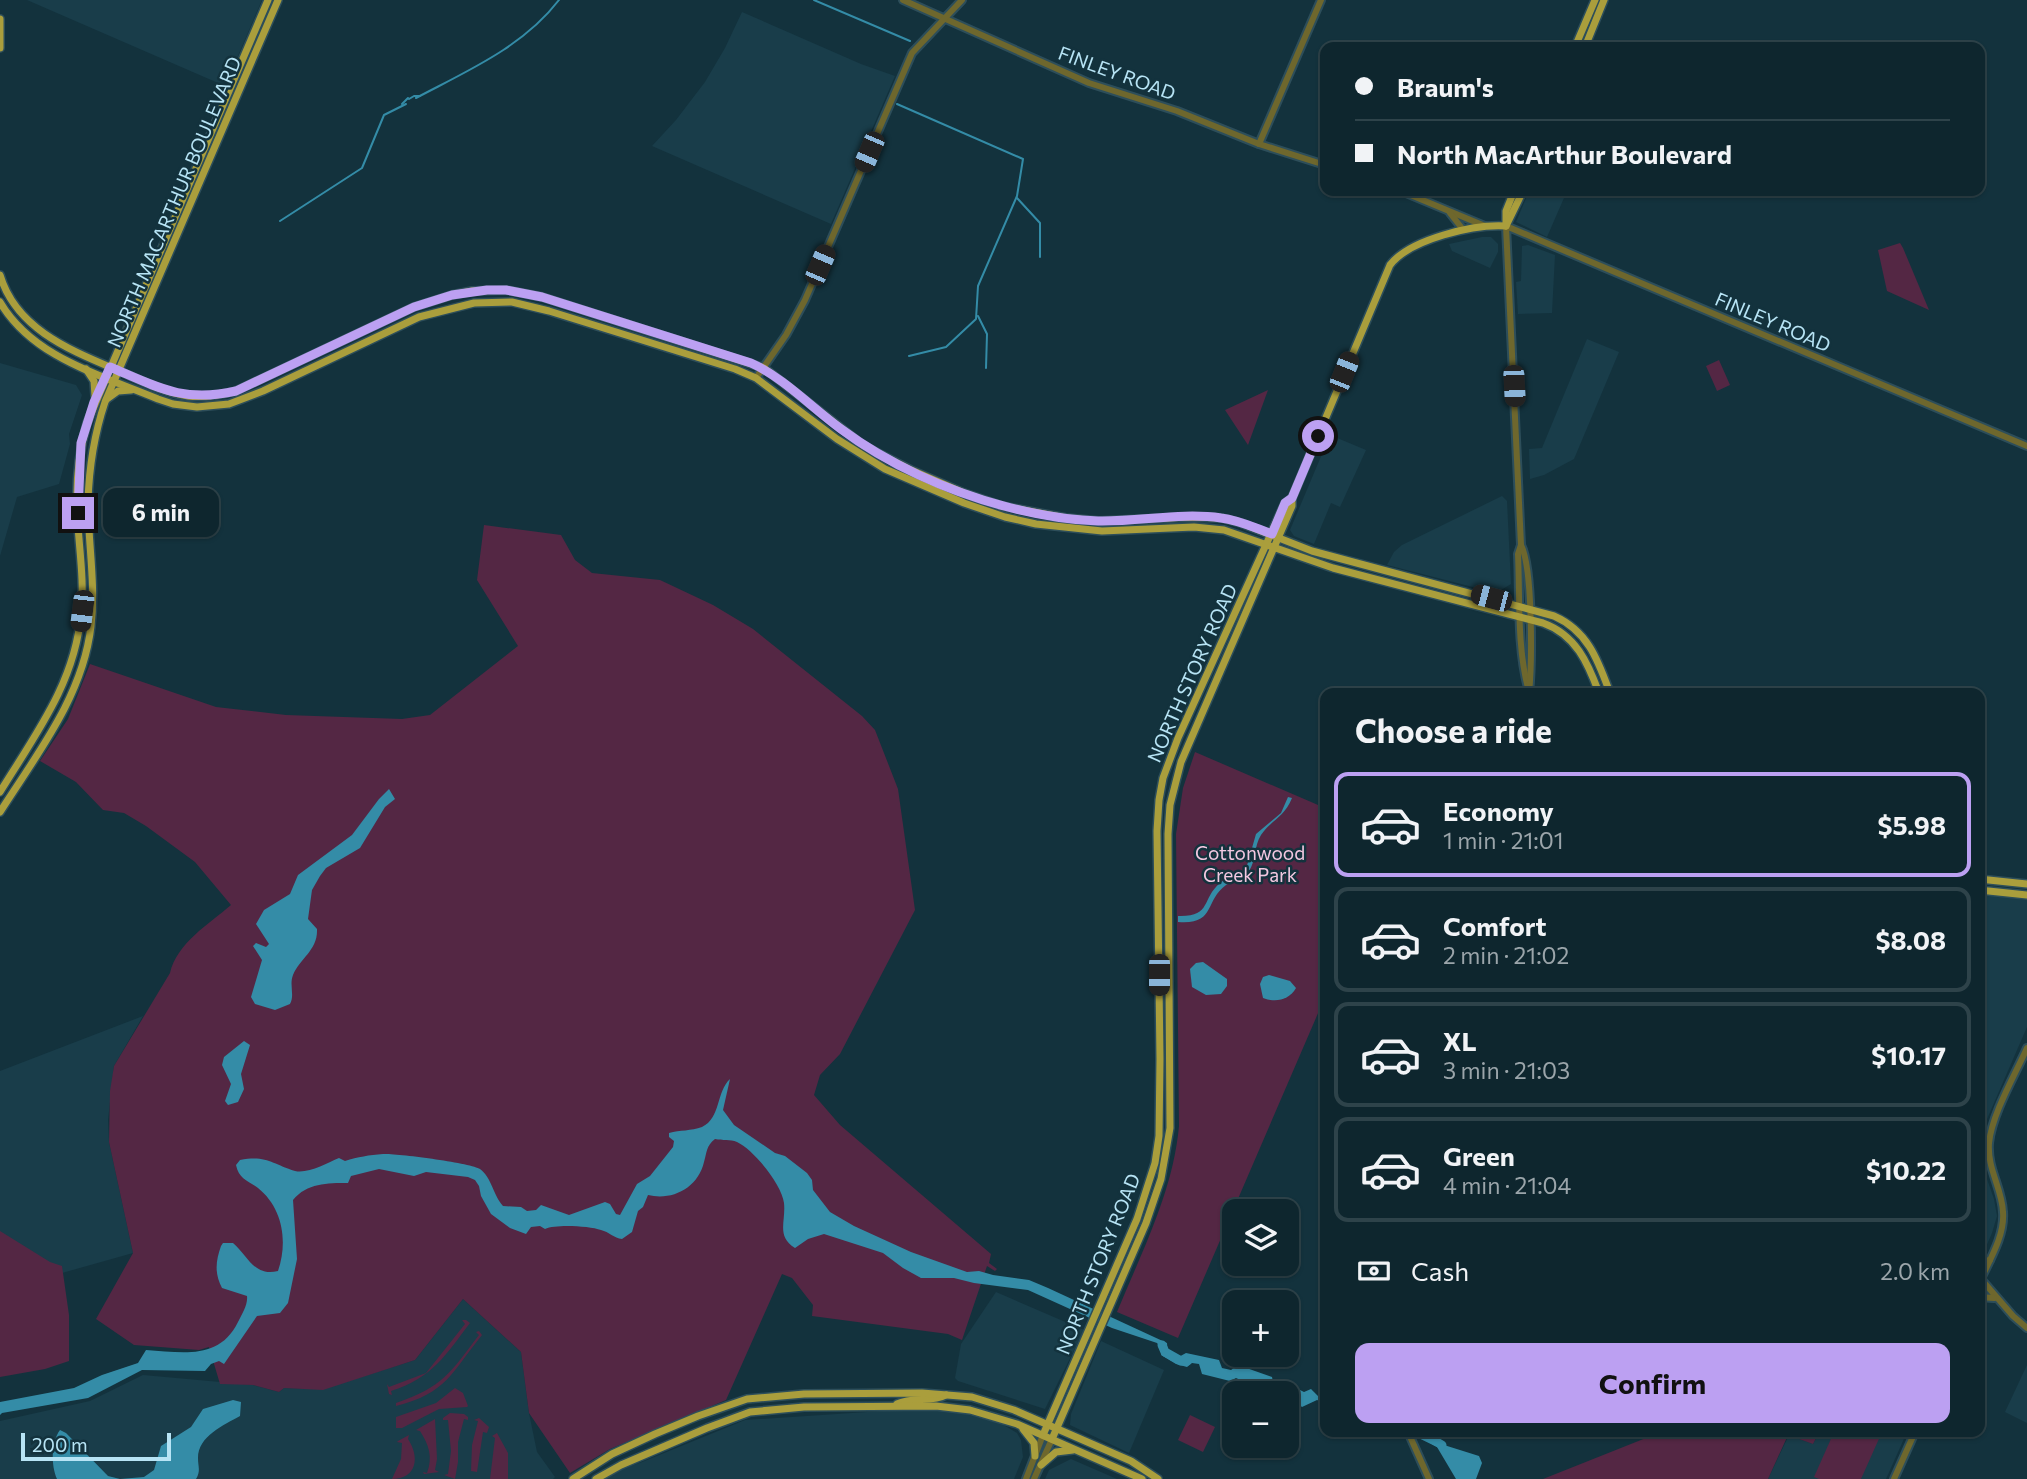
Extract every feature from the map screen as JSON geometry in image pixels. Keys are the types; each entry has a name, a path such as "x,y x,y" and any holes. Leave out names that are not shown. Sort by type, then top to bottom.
{"main road":[{"name":"NORTH MACARTHUR BOULEVARD","path":"0,812 71,699 84,662 92,624 89,487 93,440 110,379 268,0"},
{"name":"NORTH MACARTHUR BOULEVARD","path":"141,306 278,0"},
{"path":"1577,42 1595,0"},
{"path":"1587,42 1605,0"},
{"path":"0,19 0,48"},
{"path":"1506,226 1506,211 1512,196"},
{"path":"1506,226 1521,196"},
{"name":"NORTH STORY ROAD","path":"1043,1435 1147,1194 1155,1163 1160,1124 1158,874 1159,800 1163,778 1189,711 1270,545 1292,506 1292,498 1390,265 1401,253 1417,244 1462,229 1506,226"},
{"path":"0,277 9,296 23,315 54,341 177,394 206,397 236,391 414,307 452,295 506,290 542,297 738,358 764,369 875,452 964,493 1002,506 1099,521 1222,518 1312,551 1560,619 1582,635 1595,654 1608,688"},
{"path":"0,302 15,323 33,341 54,354 173,404 210,407 229,404 263,391 419,317 456,306 488,302 512,302 540,308 756,378 836,439 885,469 1004,517 1036,524 1102,531 1194,527 1224,530 1321,564 1555,628 1576,645 1586,660 1598,688"},
{"path":"85,368 94,381 94,402"},
{"name":"NORTH MACARTHUR BOULEVARD","path":"0,792 46,720 73,659 82,611 78,488 81,443 94,402 110,379"},
{"path":"105,402 118,391 139,391"},
{"path":"78,488 89,487"},
{"name":"NORTH STORY ROAD","path":"1052,1439 1156,1197 1166,1159 1170,1128 1170,805 1181,762 1270,545"},
{"path":"1395,584 1398,574"},
{"path":"1158,874 1168,874"},
{"path":"1985,880 2027,884"},
{"path":"1985,891 2027,895"},
{"path":"1147,1194 1156,1197"},
{"path":"1071,1371 1080,1375"},
{"path":"573,1479 612,1454 698,1416 747,1399 804,1394 946,1394 986,1400 1057,1428 1131,1461 1158,1479"},
{"path":"894,1406 906,1400 938,1399 946,1394"},
{"path":"596,1479 649,1453 750,1412 804,1407 894,1406 959,1408 1017,1424 1142,1479"},
{"path":"1017,1424 1031,1439 1035,1456"},
{"path":"643,1440 649,1453"},
{"path":"1041,1465 1056,1452 1079,1451"}],"street":[{"name":"FINLEY ROAD","path":"903,0 1089,83 1177,111 1259,144 1320,163"},
{"path":"756,378 786,335 805,300 912,53 962,0"},
{"path":"1259,144 1321,0"},
{"path":"1414,196 1485,226"},
{"path":"1447,209 1462,229"},
{"path":"1456,213 1462,229"},
{"name":"FINLEY ROAD","path":"1506,226 2027,446"},
{"path":"1506,226 1521,545 1518,554 1524,607 1529,619 1532,675 1530,688"},
{"path":"1524,607 1520,617 1528,688"},
{"path":"1985,1270 2000,1234 2003,1213 1989,1160 1990,1141 2000,1110 2027,1048"},
{"path":"1985,1260 1990,1259"},
{"path":"1985,1286 2027,1328"},
{"path":"1985,1297 1996,1298"},
{"path":"1026,1479 1043,1435"},
{"path":"1410,1437 1429,1479"},
{"path":"1894,1479 1913,1437"},
{"path":"1034,1479 1052,1439"}],"shaded area":[{"path":"27,0 262,0 225,86"},
{"path":"742,12 895,76 831,224 652,146 705,82"},
{"path":"1527,196 1565,196 1547,237 1516,222"},
{"path":"1491,237 1498,244 1498,252 1490,268 1452,251 1449,244"},
{"path":"1528,245 1555,255 1552,313 1518,314 1516,282 1521,281 1522,246"},
{"path":"1587,339 1619,352 1574,459 1544,475 1530,479 1529,449 1542,448"},
{"path":"0,363 76,385 82,395 69,434 70,444 59,484 17,497 0,556"},
{"path":"1330,435 1366,450 1340,507 1331,503 1314,544 1294,536 1290,530"},
{"path":"1502,496 1507,501 1511,584 1496,593 1387,565 1394,552 1402,545"},
{"path":"1985,895 2027,900 2027,1027 1985,1124"},
{"path":"143,1016 114,1066 108,1120 109,1142 133,1253 62,1273 0,1236 0,1071"},
{"path":"1985,1173 1997,1216 1985,1249"},
{"path":"996,1292 1084,1330 1045,1409 955,1378 961,1344"},
{"path":"463,1299 521,1352 537,1452 555,1477 553,1479 0,1479 0,1421 90,1401 143,1375 253,1385 279,1392 284,1388 323,1389 415,1360"},
{"path":"1101,1341 1164,1370 1129,1453 1070,1425 1071,1414"},
{"path":"2027,1365 2027,1423 2005,1412"},
{"path":"897,1410 955,1411 1002,1424 1017,1433 1021,1440 1023,1457 1014,1479 604,1479 621,1469 745,1420"},
{"path":"1788,1437 1813,1444 1816,1437 1905,1437 1886,1479 1768,1479"},
{"path":"1071,1459 1117,1479 1045,1479 1049,1470"}],"green space":[{"path":"1900,243 1929,310 1887,291 1878,250"},
{"path":"1719,360 1730,385 1717,391 1706,366"},
{"path":"1268,390 1248,445 1225,410"},
{"path":"484,525 561,535 575,560 592,573 660,580 713,605 753,629 862,716 875,730 898,789 915,910 840,1054 820,1075 814,1095 840,1125 991,1254 989,1263 997,1269 995,1271 987,1266 962,1340 948,1334 812,1316 813,1305 792,1278 782,1274 726,1400 610,1449 570,1473 529,1413 521,1352 463,1299 415,1360 323,1390 284,1388 279,1392 253,1385 220,1384 209,1347 199,1350 134,1345 96,1319 133,1253 109,1142 110,1091 114,1066 170,973 179,952 231,905 195,862 124,813 103,810 76,782 40,761 68,719 90,664 216,707 286,715 402,719 430,715 518,646 477,580"},
{"name":"Cottonwood Creek Park","path":"1195,752 1320,806 1320,1009 1238,1199 1222,1199 1222,1236 1178,1338 1117,1312 1163,1198 1176,1150 1179,1126 1176,834 1183,788"},
{"path":"0,1231 50,1262 62,1266 69,1315 69,1361 45,1369 0,1377"},
{"path":"462,1320 470,1323 453,1346 426,1372 465,1324"},
{"path":"479,1331 482,1335 446,1380 427,1395 396,1406 396,1403 425,1391 444,1377 479,1335 476,1332"},
{"path":"426,1373 417,1380 391,1391 392,1395 389,1394 387,1384 389,1387"},
{"path":"455,1388 463,1393 467,1407 439,1409 402,1428 396,1428 396,1417 436,1403"},
{"path":"450,1413 468,1417 468,1420 464,1419 458,1442 455,1479 444,1475 448,1474 451,1451 448,1420 443,1418"},
{"path":"1190,1415 1215,1427 1203,1452 1178,1440"},
{"path":"479,1418 489,1427 487,1433 483,1432 477,1472 471,1471 472,1445 478,1421 474,1420"},
{"path":"435,1419 435,1470 439,1472 424,1474 429,1467 429,1451 420,1431 416,1430"},
{"path":"497,1433 508,1453 508,1479 490,1479 495,1438 492,1436"},
{"path":"409,1435 414,1466 407,1475 392,1479 401,1459 402,1443 397,1442"},
{"path":"1648,1437 1787,1437 1768,1479 1543,1479"},
{"path":"1794,1437 1816,1437 1813,1444"},
{"path":"1832,1437 1880,1437 1861,1479 1814,1477"}],"water":[{"path":"389,789 395,799 385,807 360,848 326,868 312,890 308,919 317,929 317,936 293,975 290,1004 275,1010 255,1004 251,997 262,960 253,946 256,943 266,947 269,944 256,924 264,910 290,894 298,875 352,835"},
{"path":"1288,797 1292,798 1285,810 1261,835 1249,871 1219,891 1204,916 1190,922 1178,922 1178,916 1189,916 1201,910 1220,883 1246,869 1256,834 1281,813"},
{"path":"1203,962 1227,979 1227,986 1221,994 1206,995 1192,987 1190,969 1196,963"},
{"path":"1269,975 1290,981 1296,988 1282,999 1263,998 1260,984 1263,977"},
{"path":"244,1041 250,1045 241,1074 244,1089 238,1102 228,1105 225,1101 231,1084 222,1065 224,1057"},
{"path":"730,1079 723,1110 734,1125 775,1153 785,1156 807,1173 812,1180 813,1190 830,1212 854,1226 911,1252 967,1272 979,1271 1029,1280 1167,1343 1168,1358 1175,1359 1186,1353 1219,1360 1222,1368 1231,1370 1244,1367 1272,1377 1273,1381 1243,1381 1236,1378 1230,1381 1202,1374 1199,1364 1192,1363 1187,1367 1161,1355 1163,1350 1157,1343 1112,1328 1028,1290 954,1278 921,1278 883,1253 824,1234 808,1239 795,1248 784,1233 782,1196 766,1169 744,1146 737,1142 715,1139 708,1147 696,1179 675,1194 648,1195 643,1207 638,1211 632,1232 622,1239 601,1230 581,1227 531,1227 526,1234 510,1228 491,1214 481,1196 479,1186 475,1180 468,1177 426,1172 414,1176 379,1169 351,1176 348,1183 311,1187 293,1200 297,1259 288,1303 280,1313 257,1316 224,1364 219,1361 211,1364 205,1371 142,1370 88,1398 0,1415 0,1402 74,1388 138,1363 146,1350 185,1352 210,1349 230,1334 247,1303 247,1296 222,1288 217,1267 221,1246 223,1243 233,1243 257,1268 270,1272 278,1271 283,1249 278,1215 266,1196 239,1173 236,1165 240,1160 263,1159 300,1172 339,1158 345,1161 383,1154 433,1159 480,1169 503,1206 521,1207 527,1211 536,1210 541,1205 569,1215 605,1202 620,1215 637,1184 650,1176 673,1147 674,1141 669,1137 669,1133 702,1127 708,1123 716,1111 722,1091"},
{"path":"1311,1389 1320,1396 1320,1401 1302,1407 1299,1404 1299,1390 1304,1392"},
{"path":"233,1400 241,1402 240,1416 220,1427 202,1443 196,1479 120,1479 144,1477 154,1470 161,1446 191,1427 203,1409"},
{"path":"60,1430 108,1476 120,1479 57,1479 53,1454"},
{"path":"1416,1437 1430,1437 1444,1445 1479,1456 1482,1463 1476,1479 1456,1479 1437,1447"}],"waterway":[{"path":"416,98 511,45 545,17 559,0"},
{"path":"814,0 910,41"},
{"path":"409,99 420,96"},
{"path":"402,104 408,98"},
{"path":"280,221 362,168 384,115 406,104"},
{"path":"897,104 1023,159 1017,196 978,286 976,319 946,347 909,356"},
{"path":"1017,198 1040,223 1040,257"},
{"path":"978,316 987,334 986,368"},
{"path":"1162,1345 1165,1352 1181,1361 1187,1361"},
{"path":"1428,1437 1442,1445"}],"route":[{"path":"78,513 81,443 94,402 110,367 177,394 206,397 222,395 236,391 414,307 452,295 487,290 506,290 542,297 751,363 770,373 842,430 885,458 964,493 1033,513 1099,521 1222,518 1272,534 1285,503 1292,498 1318,436"}]}
